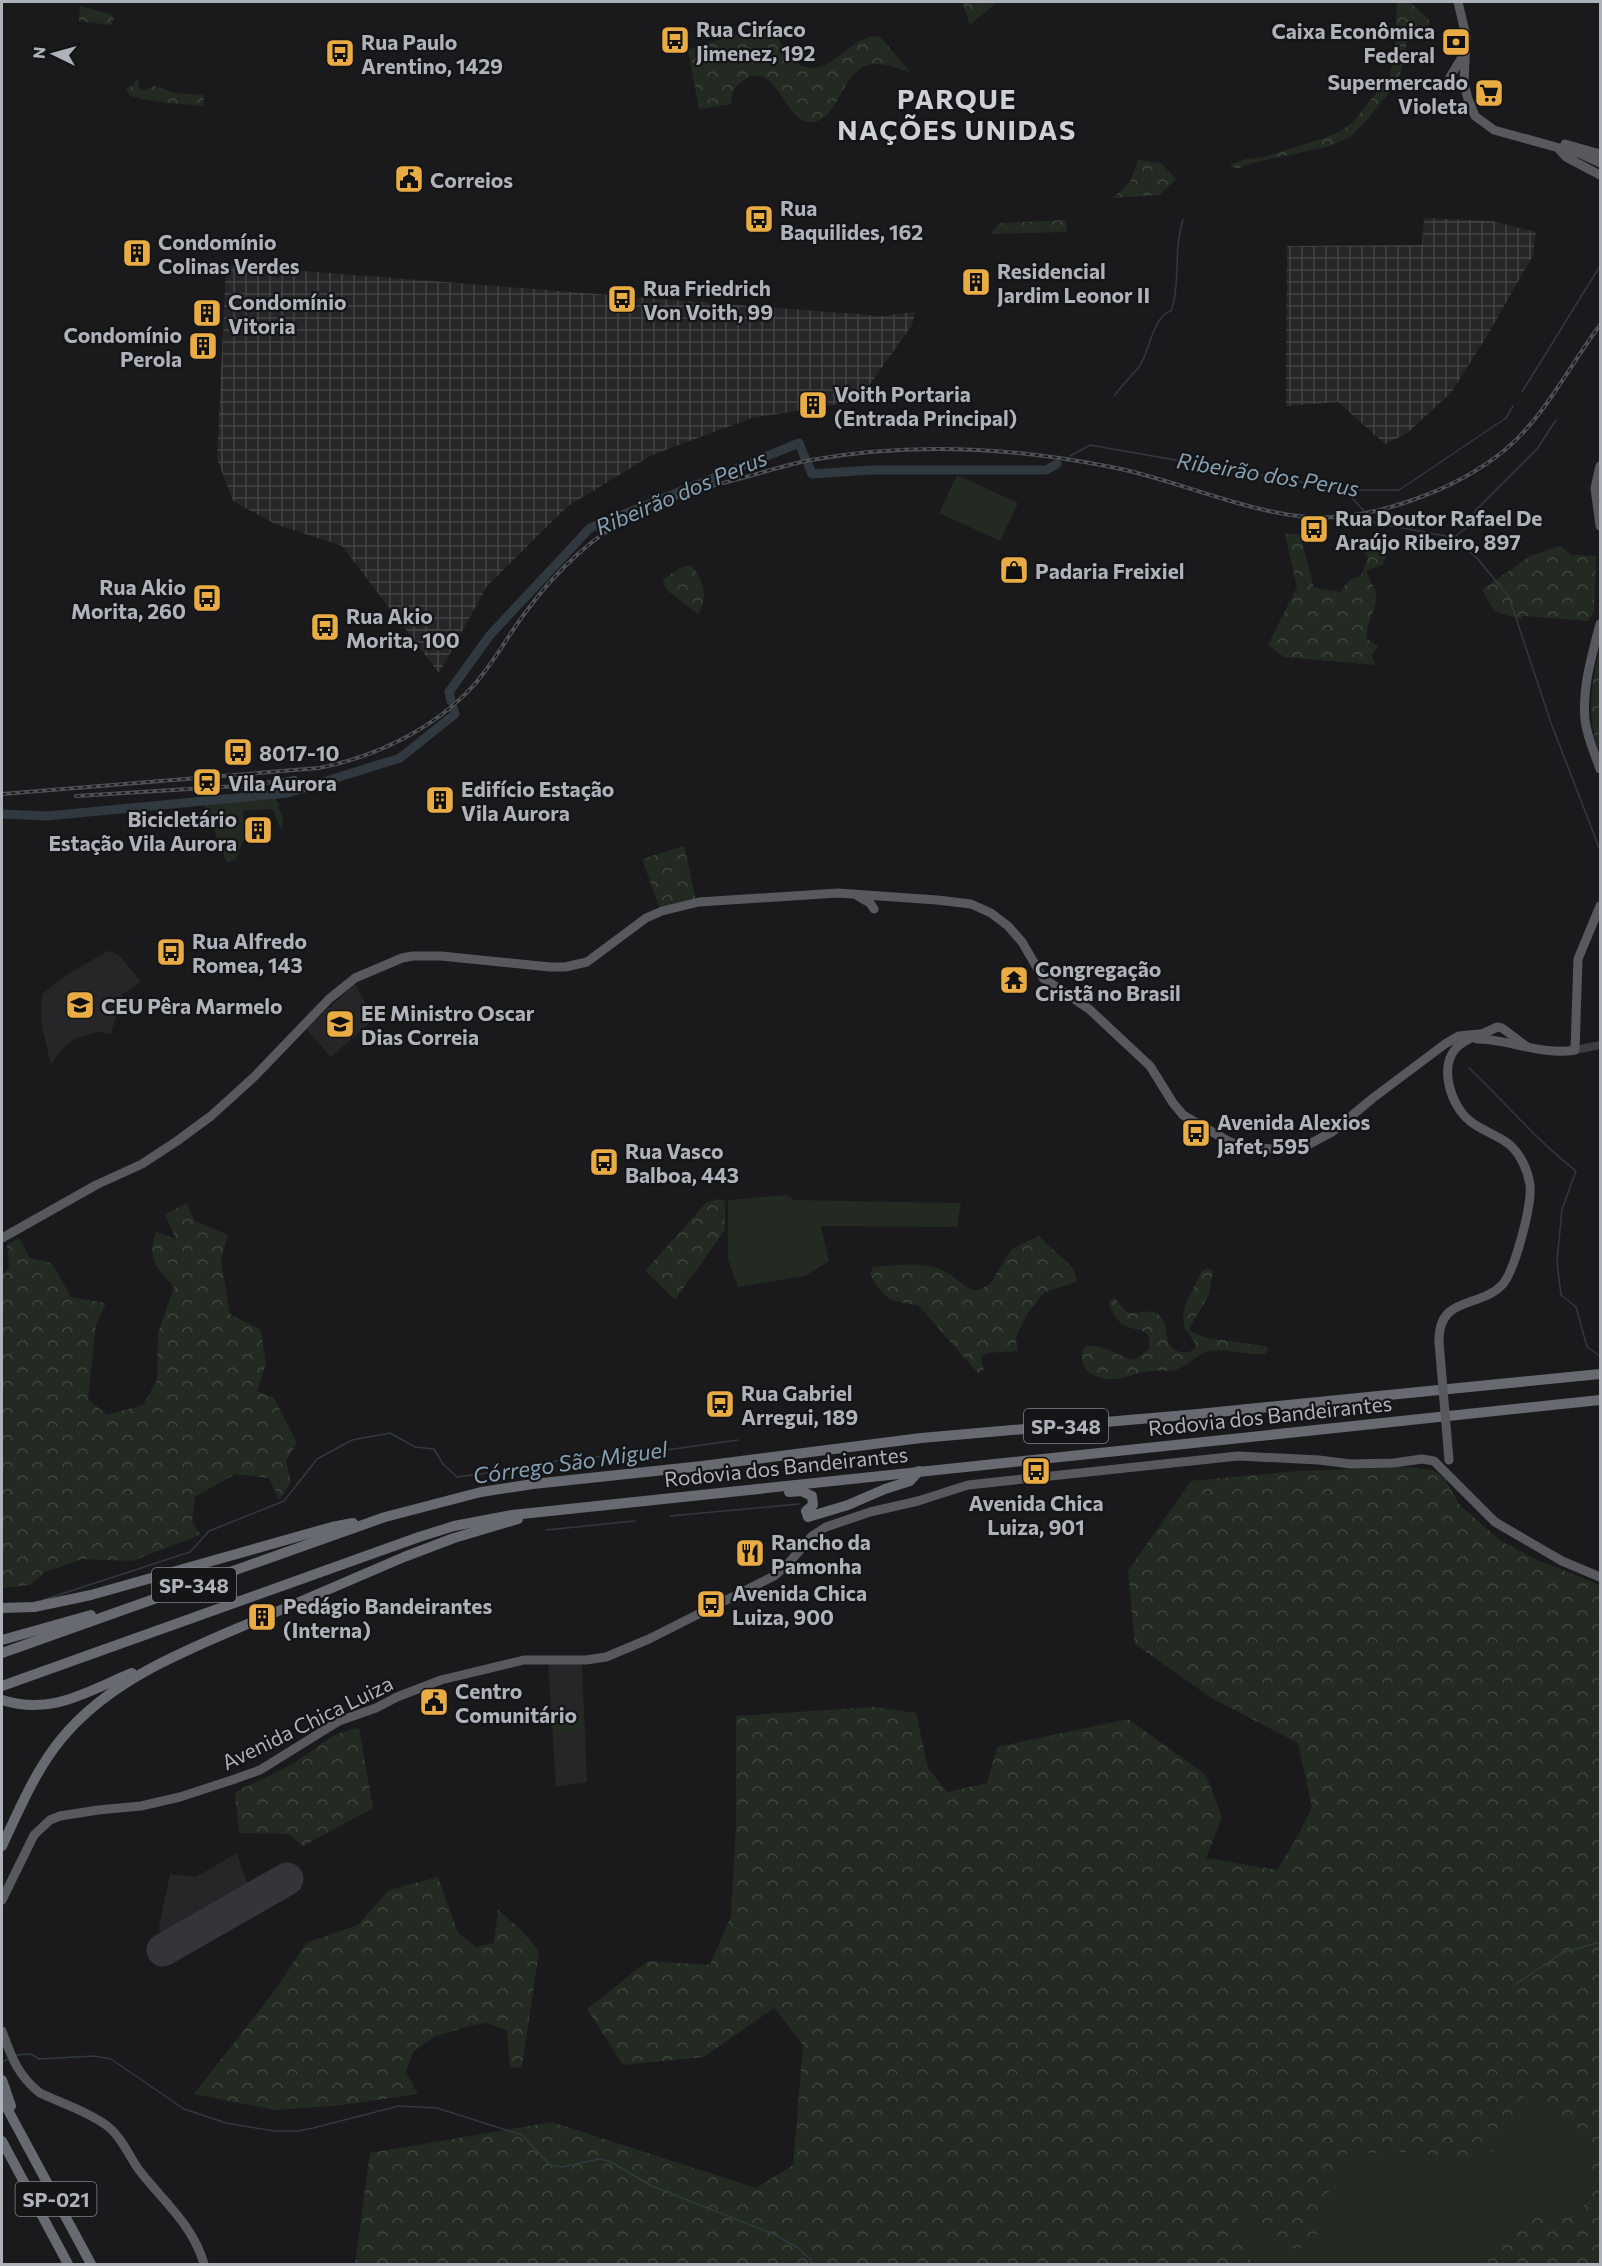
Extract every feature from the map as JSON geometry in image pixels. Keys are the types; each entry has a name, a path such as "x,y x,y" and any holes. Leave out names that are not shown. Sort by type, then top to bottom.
{"highway":[{"name":"Rodovia dos Bandeirantes","path":"2,1653 385,1517 482,1492 921,1438 1210,1413 1600,1374"},
{"name":"Rodovia dos Bandeirantes","path":"2,1686 454,1526 535,1512 1600,1400"},
{"path":"778,1486 790,1492 801,1491 812,1496 813,1504 806,1511 808,1517 848,1505 910,1481 919,1471"},
{"path":"269,1615 404,1557 535,1512"},
{"path":"2,1608 34,1607 91,1595 332,1527 385,1517"},
{"path":"2,1640 168,1595"},
{"path":"2,1846 33,1784 61,1739 80,1718 127,1681 257,1620"},
{"path":"2,1700 26,1705 58,1703 78,1698 134,1672 149,1669"},
{"path":"2,2079 4,2095"},
{"name":"SP-021","path":"4,2095 21,2134 91,2265"},
{"name":"SP-021","path":"2,2141 68,2265"}],"main road":[{"path":"1458,2 1466,36 1465,87 1475,116 1494,130 1586,156 1600,163"},
{"path":"1450,77 1465,52"},
{"path":"1556,147 1565,144 1600,154"},
{"path":"1556,147 1566,157 1600,175"},
{"path":"1600,466 1595,488 1600,526"},
{"path":"1597,496 1600,485"},
{"path":"1600,624 1587,684 1585,706 1586,727 1600,769"},
{"path":"854,893 870,903 874,909"},
{"path":"2,1238 96,1185 142,1164 177,1141 211,1116 255,1076 329,999 346,985 355,978 402,958 441,956 565,967 587,962 646,918 699,902 740,898 854,893 971,904 992,913 1016,934 1043,978 1089,1009 1150,1066 1183,1115 1205,1129 1242,1146 1287,1150 1309,1146 1339,1127 1402,1075 1451,1040 1463,1035 1498,1036 1526,1046 1551,1051 1575,1050 1578,959 1600,906"},
{"path":"1449,1475 1439,1342 1440,1326 1449,1312 1465,1302 1497,1290 1508,1278 1529,1209 1531,1193 1530,1182 1523,1163 1511,1146 1469,1121 1457,1104 1449,1081 1448,1066 1453,1054 1466,1041 1479,1034"},
{"path":"1451,1040 1466,1041 1498,1036"},
{"name":"Avenida Chica Luiza","path":"2,1900 34,1835 50,1820 60,1816 141,1806 180,1797 260,1770 339,1721 441,1680 524,1660 586,1660 606,1657 648,1639 774,1576 787,1566 818,1531 870,1512 918,1502 968,1485 1224,1456 1293,1458 1351,1464 1394,1463 1427,1459 1440,1465 1471,1500 1495,1522 1562,1561 1600,1577"},
{"path":"2,2031 17,2070 30,2086 110,2128 145,2177 175,2210 189,2230 204,2265"},
{"path":"2,2079 17,2070"}],"street":[{"path":"1575,1050 1600,1045"}],"shaded area":[{"path":"1424,218 1492,221 1536,232 1533,255 1487,336 1451,393 1406,434 1385,444 1338,402 1286,406 1287,246 1422,245"},
{"path":"226,265 881,316 915,312 912,325 858,401 752,418 652,455 568,506 487,586 439,673 342,546 275,524 233,501 217,459"},
{"name":"CEU Pêra Marmelo","path":"107,951 121,957 141,982 122,995 111,1034 99,1032 76,1038 61,1050 51,1065 42,1026 42,994 62,978"},
{"name":"EE Ministro Oscar Dias Correia","path":"355,984 374,1019 331,1057 306,1029"},
{"path":"548,1663 582,1663 587,1782 556,1787"},
{"path":"237,1853 250,1892 284,1873 291,1884 167,1956 160,1944 159,1927 170,1874 196,1877"}],"green space":[{"path":"962,2 997,2 970,25"},
{"path":"1397,2 1410,2 1428,19 1430,25 1411,35 1407,42 1401,71 1393,88 1350,137 1330,146 1248,164 1237,169 1229,165 1246,159 1264,157 1321,139 1341,131 1355,120 1390,75 1394,57"},
{"path":"80,6 110,14 114,19 111,25 79,21"},
{"path":"768,24 772,26 789,55 804,66 813,68 823,66 858,42 875,36 881,38 910,72 883,64 863,67 854,74 828,114 820,120 809,122 792,111 770,81 761,76 751,76 739,84 731,98 731,104 699,109 688,50"},
{"path":"136,80 139,81 139,88 144,90 154,86 174,93 204,95 203,106 159,102 130,96 126,89 134,85"},
{"path":"1138,160 1161,163 1176,179 1160,195 1113,198 1130,182"},
{"path":"1066,220 1067,232 991,234 999,223"},
{"path":"957,475 1018,503 1000,541 939,513"},
{"path":"1285,534 1300,534 1314,588 1340,592 1349,580 1361,576 1368,558 1354,538 1392,542 1383,565 1367,570 1376,597 1367,633 1367,639 1378,646 1372,655 1375,665 1284,657 1268,645 1297,587"},
{"path":"1560,546 1571,555 1596,556 1594,611 1589,621 1523,616 1522,620 1494,611 1482,590 1530,556"},
{"path":"690,565 698,575 703,588 703,602 698,614 668,591 663,583 664,579 680,568"},
{"path":"1600,648 1600,754 1593,728 1591,701"},
{"path":"274,797 280,805 278,807 283,817 282,827 280,828 271,809 243,811 244,838 236,859 227,863 203,802"},
{"path":"684,846 696,900 660,909 642,859"},
{"path":"786,1195 794,1200 961,1203 957,1227 821,1226 829,1261 805,1276 738,1287 728,1260 728,1200"},
{"path":"717,1199 725,1201 725,1230 675,1300 645,1271 706,1203"},
{"path":"186,1203 195,1221 228,1235 221,1260 230,1314 261,1330 266,1364 257,1391 274,1398 297,1443 286,1461 291,1482 279,1500 269,1478 235,1474 195,1497 192,1521 200,1535 132,1561 83,1559 45,1572 30,1585 2,1588 2,1276 9,1267 7,1245 19,1238 30,1258 52,1263 71,1297 106,1303 96,1326 88,1399 107,1415 143,1405 157,1380 158,1333 174,1287 155,1262 153,1241 156,1232 176,1239 165,1215"},
{"path":"1039,1236 1074,1269 1077,1282 1045,1292 1028,1313 1016,1337 1017,1351 986,1353 981,1358 984,1371 978,1373 918,1305 888,1298 870,1274 873,1267 924,1265 945,1271 967,1287 977,1291 990,1284 1012,1249"},
{"path":"1207,1268 1213,1270 1209,1295 1190,1327 1191,1332 1208,1338 1264,1346 1269,1349 1265,1354 1210,1351 1178,1369 1150,1371 1114,1379 1099,1377 1086,1370 1082,1360 1082,1351 1087,1346 1102,1348 1134,1360 1149,1349 1146,1333 1119,1322 1109,1305 1109,1301 1114,1298 1128,1312 1149,1312 1159,1315 1165,1325 1170,1346 1174,1350 1190,1352 1195,1349 1196,1344 1185,1329 1183,1317 1185,1305 1202,1271"},
{"path":"1409,1467 1433,1470 1445,1479 1459,1504 1501,1541 1537,1560 1600,1585 1600,2264 1473,2264 1536,2217 1578,2217 1591,2191 1590,2149 1525,2093 1497,2150 1459,2158 1406,2152 1340,2154 1317,2234 1297,2251 1268,2234 1249,2202 1234,2207 1252,2264 355,2264 370,2153 552,2122 756,2188 793,2165 803,2045 774,2008 704,2057 623,2065 587,2009 648,1961 710,1965 731,1916 736,1826 736,1716 873,1707 916,1713 928,1768 947,1792 987,1783 997,1747 1128,1719 1206,1775 1222,1817 1206,1858 1277,1870 1312,1807 1298,1743 1213,1699 1135,1644 1128,1571 1191,1481 1298,1471"},
{"path":"583,1712 585,1732 554,1734 552,1714"},
{"path":"359,1728 373,1808 303,1846 289,1834 239,1833 235,1792 283,1769 334,1736"},
{"path":"438,1877 458,1933 476,1947 494,1943 498,1910 520,1929 539,1951 522,2067 510,2068 507,2030 487,2023 434,2037 413,2052 406,2072 418,2094 343,2105 275,2110 194,2094 276,1989 306,1943 358,1925 389,1890"},
{"path":"1525,2092 1590,2149 1591,2191 1578,2217 1536,2217 1473,2264 1252,2264 1233,2207 1249,2202 1268,2234 1317,2234 1340,2154 1406,2152 1459,2158"}],"waterway":[{"path":"1115,395 1139,367 1156,327 1165,314 1171,311 1176,289 1178,243 1183,220"},
{"name":"Ribeirão dos Perus","path":"1522,392 1600,266"},
{"name":"Ribeirão dos Perus","path":"1070,456 1090,445 1345,490 1399,490 1506,418 1513,406"},
{"path":"1453,538 1466,528 1475,511 1537,449 1556,420"},
{"name":"Ribeirão dos Perus","path":"451,701 449,692 490,635 590,528 799,443 805,458"},
{"name":"Ribeirão dos Perus","path":"808,464 812,474 871,470 1046,470 1057,464"},
{"path":"1346,491 1375,523 1451,537 1477,558 1509,597 1551,723 1600,850"},
{"name":"Ribeirão dos Perus","path":"2,814 47,816 288,793 400,758 455,714 453,708"},
{"path":"1469,1068 1534,1134 1576,1171 1562,1209 1557,1261 1561,1295 1576,1307 1587,1347 1600,1356"},
{"name":"Córrego São Miguel","path":"43,1600 190,1552 209,1531 284,1501 317,1459 352,1440 390,1433 415,1447 434,1449 443,1464 457,1477 534,1467 560,1460 645,1453 738,1440"},
{"path":"670,1516 799,1504"},
{"path":"546,1530 635,1521"},
{"path":"1516,1984 1562,1953 1600,1942"},
{"path":"16,2055 31,2054 39,2059 94,2056 111,2059 184,2109 226,2123 274,2131 298,2131 399,2106 437,2108 522,2135 550,2165 562,2167 599,2159 609,2161 652,2186 776,2235 798,2248 811,2260 812,2264"},
{"path":"2,2062 9,2059"}],"runway":[{"path":"163,1950 287,1879"}],"railway":[{"path":"2,794 319,768 382,749 422,728 473,686 544,589 597,538 637,514 679,496 803,462 848,454 885,451 922,449 995,451 1123,469 1249,506 1290,515 1332,517 1385,508 1412,500 1463,478 1506,449 1545,406 1600,325"},
{"path":"76,796 254,785 295,778"}],"place":[{"name":"Rua Ciríaco Jimenez, 192","path":"675,40"},
{"name":"Caixa Econômica Federal","path":"1456,42"},
{"name":"Rua Paulo Arentino, 1429","path":"340,53"},
{"name":"Supermercado Violeta","path":"1489,93"},
{"name":"Correios","path":"409,179"},
{"name":"Rua Baquilides, 162","path":"759,219"},
{"name":"Condomínio Colinas Verdes","path":"137,253"},
{"name":"Residencial Jardim Leonor II","path":"976,282"},
{"name":"Rua Friedrich Von Voith, 99","path":"622,299"},
{"name":"Condomínio Vitoria","path":"207,313"},
{"name":"Condomínio Perola","path":"203,346"},
{"name":"Voith Portaria (Entrada Principal)","path":"813,405"},
{"name":"Rua Doutor Rafael De Araújo Ribeiro, 897","path":"1314,529"},
{"name":"Padaria Freixiel","path":"1014,570"},
{"name":"Rua Akio Morita, 260","path":"207,598"},
{"name":"Rua Akio Morita, 100","path":"325,627"},
{"name":"8017-10","path":"238,752"},
{"name":"Vila Aurora","path":"207,782"},
{"name":"Edifício Estação Vila Aurora","path":"440,800"},
{"name":"Bicicletário Estação Vila Aurora","path":"258,830"},
{"name":"Rua Alfredo Romea, 143","path":"171,952"},
{"name":"Congregação Cristã no Brasil","path":"1014,980"},
{"name":"CEU Pêra Marmelo","path":"80,1005"},
{"name":"EE Ministro Oscar Dias Correia","path":"340,1024"},
{"name":"Avenida Alexios Jafet, 595","path":"1196,1133"},
{"name":"Rua Vasco Balboa, 443","path":"604,1162"},
{"name":"Rua Gabriel Arregui, 189","path":"720,1404"},
{"name":"Avenida Chica Luiza, 901","path":"1036,1471"},
{"name":"Rancho da Pamonha","path":"750,1553"},
{"name":"Avenida Chica Luiza, 900","path":"711,1604"},
{"name":"Pedágio Bandeirantes (Interna)","path":"262,1617"},
{"name":"Centro Comunitário","path":"434,1702"}],"district":[{"name":"PARQUE NAÇÕES UNIDAS","path":"957,114"}]}
